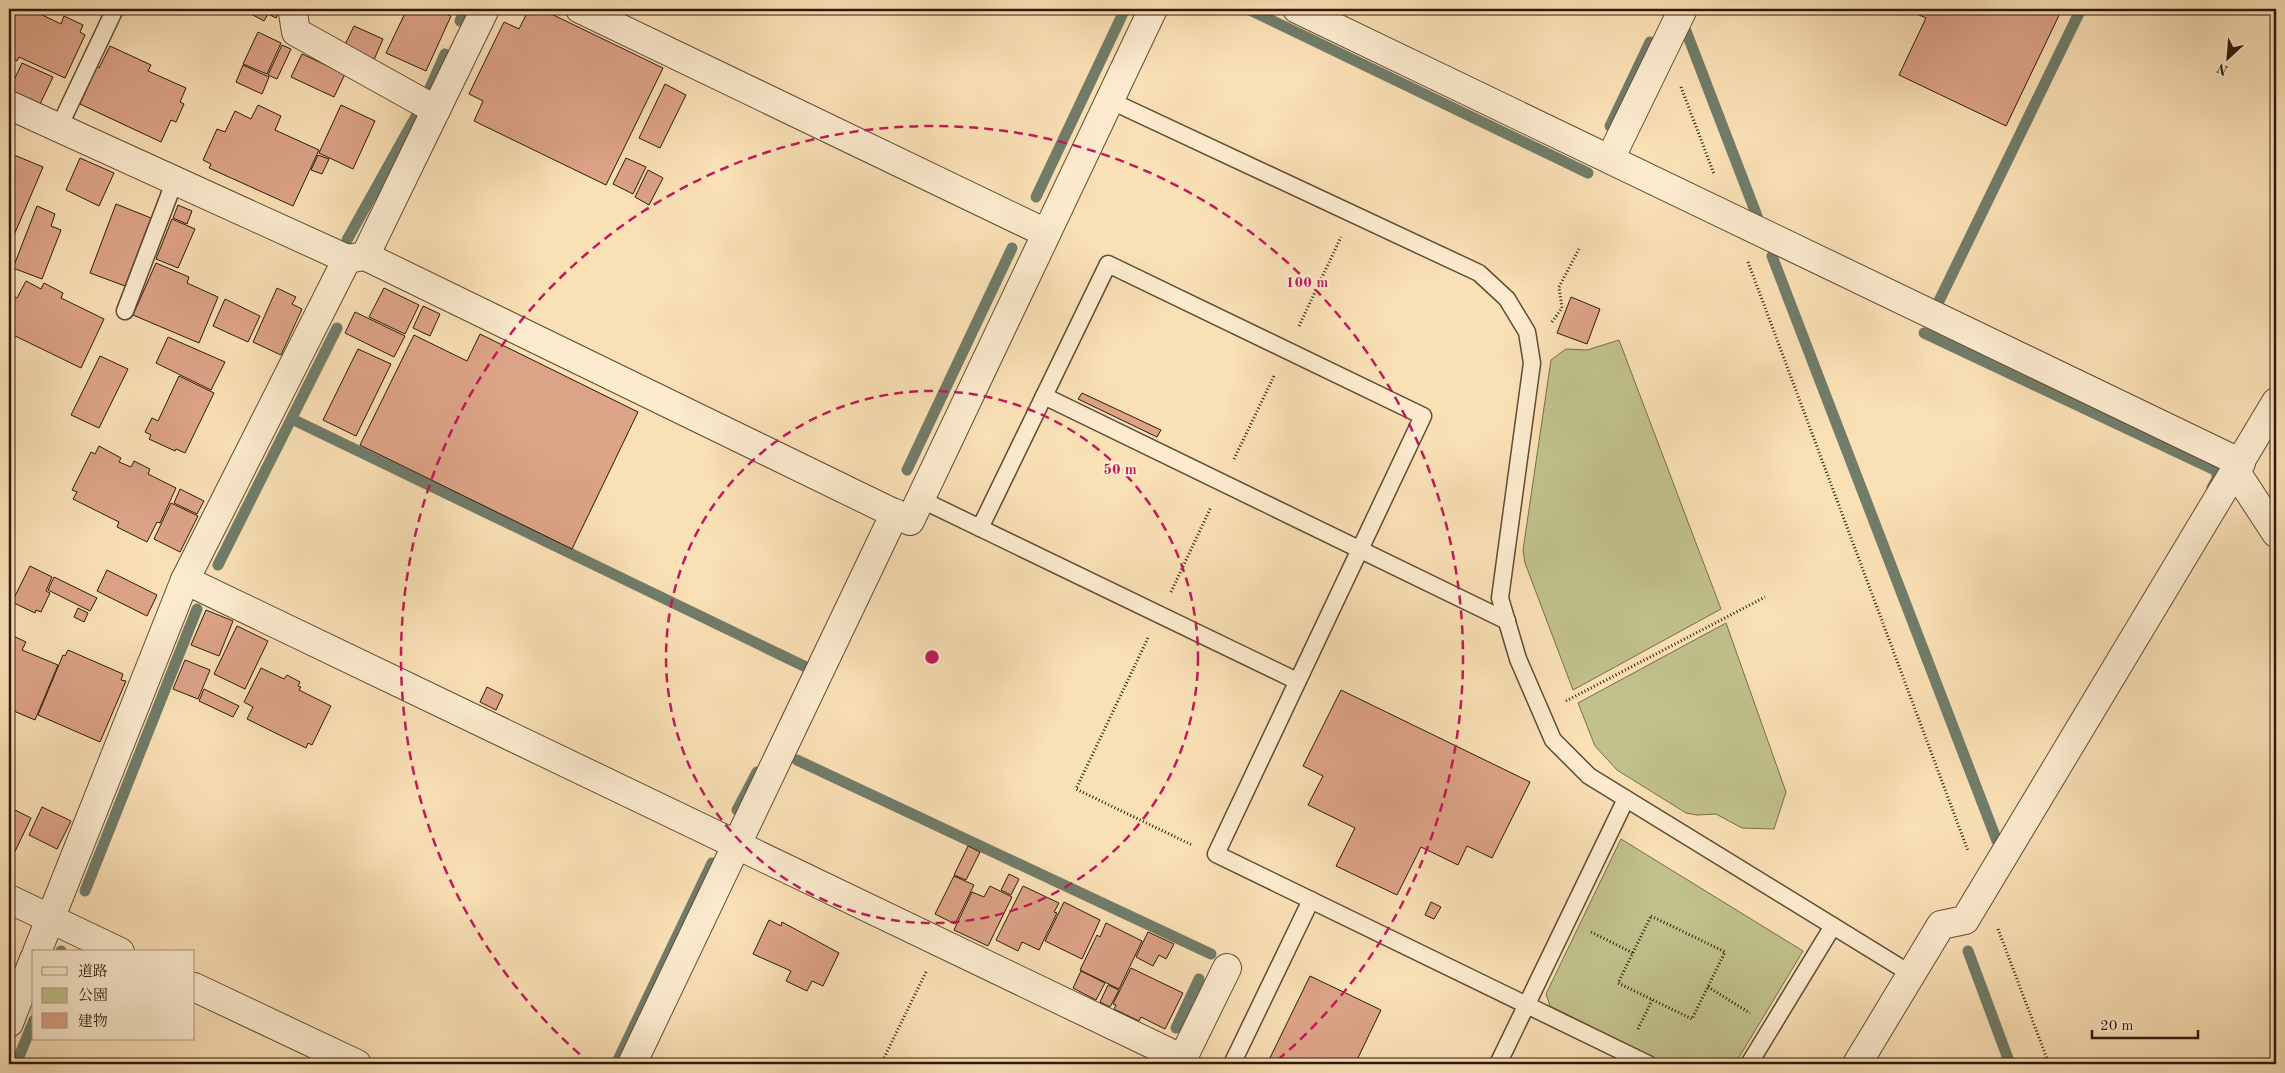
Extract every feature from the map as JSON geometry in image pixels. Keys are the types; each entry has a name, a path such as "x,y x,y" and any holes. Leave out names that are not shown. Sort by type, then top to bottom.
{"street":[{"path":"294,9 292,13 296,32 436,110"},
{"path":"38,950 185,580 436,110 485,9"},
{"path":"580,9 1046,233"},
{"path":"9,106 356,258 910,521 1153,9"},
{"path":"1297,9 1610,159 2238,467 2276,533"},
{"path":"1610,159 1683,9"},
{"path":"1857,1064 1941,925 1965,920 2276,402"},
{"path":"632,1064 895,513"},
{"path":"185,580 940,943 1182,1062 1226,968"},
{"path":"9,898 116,950"},
{"path":"9,1023 32,965"},
{"path":"195,987 357,1064"}],"lane":[{"path":"59,127 115,9"},
{"path":"1109,100 1479,273 1506,299 1527,332 1532,363 1500,598 1518,659 1553,740 1589,776 1912,974"},
{"path":"125,311 175,180"},
{"path":"980,528 1108,264 1423,416 1216,854 1648,1064"},
{"path":"1044,396 1507,621"},
{"path":"920,499 1297,681"},
{"path":"1498,1064 1626,799"},
{"path":"1232,1064 1311,900"},
{"path":"1749,1064 1833,926"}],"path":[{"path":"1665,45 2049,1064"},
{"path":"1216,854 1198,848 1076,788 1352,214"},
{"path":"1528,338 1556,320 1562,308 1559,287 1579,249"},
{"path":"1542,714 1765,597"},
{"path":"1651,916 1725,952 1692,1020 1618,983 1633,953 1651,916"},
{"path":"1568,920 1633,953"},
{"path":"881,1064 940,943"},
{"path":"1708,987 1772,1026"},
{"path":"1625,1053 1652,1000"}],"green space":[{"path":"1619,340 1721,609 1573,690 1525,563 1523,550 1551,360 1566,349 1587,350"},
{"path":"1726,623 1786,792 1774,829 1742,828 1716,814 1697,815 1686,813 1617,770 1595,746 1578,703"},
{"path":"1621,839 1803,951 1735,1064 1666,1064 1550,1006 1546,994"}],"building":[{"path":"15,9 35,9 34,11 61,24 64,16 83,25 80,32 85,35 65,78 19,57 17,61 9,57 9,22"},
{"path":"242,9 281,9 276,18 268,14 264,21"},
{"path":"407,9 435,9 451,16 426,71 386,53"},
{"path":"529,9 541,9 663,68 606,185 474,121 483,101 469,94 504,22 519,29"},
{"path":"1905,9 2062,9 2006,126 1899,75 1926,18"},
{"path":"354,26 383,39 373,62 343,49"},
{"path":"258,32 281,43 267,74 243,64"},
{"path":"282,45 291,49 277,79 268,75"},
{"path":"110,46 151,65 148,71 186,88 180,102 184,104 176,122 171,120 161,142 80,104 97,66 99,68"},
{"path":"302,54 345,74 334,97 291,77"},
{"path":"22,63 53,77 40,104 9,91"},
{"path":"243,65 269,77 262,94 236,82"},
{"path":"665,84 686,95 660,148 639,138"},
{"path":"258,105 281,116 275,130 319,150 293,206 209,168 211,164 203,160 217,129 225,132 235,111 251,119"},
{"path":"341,105 375,121 353,169 319,153"},
{"path":"14,155 43,167 14,235 9,233 9,169"},
{"path":"318,155 329,159 322,174 311,170"},
{"path":"80,158 114,173 99,206 66,190"},
{"path":"626,158 646,167 633,194 613,184"},
{"path":"648,170 663,178 649,205 635,197"},
{"path":"116,204 151,218 125,286 90,273"},
{"path":"178,205 192,211 187,224 173,218"},
{"path":"37,206 55,214 51,226 61,230 42,279 13,268"},
{"path":"172,219 195,229 178,268 156,259"},
{"path":"156,263 189,277 187,283 218,297 199,343 133,315"},
{"path":"26,281 41,289 44,283 63,293 61,298 104,319 81,368 9,333 9,297 10,295 17,298"},
{"path":"277,288 296,297 292,304 302,309 281,355 253,342"},
{"path":"384,288 419,305 405,334 369,317"},
{"path":"1571,297 1600,309 1587,344 1557,333"},
{"path":"225,299 260,316 248,342 213,326"},
{"path":"423,306 440,314 430,336 413,328"},
{"path":"355,312 405,336 394,357 345,333"},
{"path":"480,334 638,412 572,549 360,445 414,335 467,361"},
{"path":"168,337 225,362 211,390 156,363"},
{"path":"358,349 391,364 356,436 323,420"},
{"path":"100,356 128,369 99,428 71,415"},
{"path":"179,376 214,393 185,453 176,449 175,451 149,439 151,435 145,432 152,418 158,421"},
{"path":"1082,393 1161,430 1157,437 1078,399"},
{"path":"99,446 121,458 119,462 131,467 134,461 150,469 148,474 176,488 160,523 157,522 147,542 117,527 119,522 73,499 77,492 72,490 91,452 95,454"},
{"path":"180,489 204,501 197,514 174,503"},
{"path":"171,503 198,516 180,552 154,539"},
{"path":"30,566 52,577 46,591 50,593 41,612 36,610 35,613 12,602"},
{"path":"107,570 157,595 147,616 97,591"},
{"path":"54,577 97,598 90,611 48,590"},
{"path":"78,608 88,613 84,622 74,617"},
{"path":"206,610 233,621 219,656 191,645"},
{"path":"237,626 268,641 245,689 214,674"},
{"path":"9,634 26,642 22,650 58,665 35,720 9,709"},
{"path":"68,650 123,674 121,680 126,681 100,742 38,715 63,655 65,656"},
{"path":"185,660 210,670 198,699 173,689"},
{"path":"261,668 284,679 287,675 300,682 298,686 301,687 299,690 331,706 312,745 308,743 306,748 247,719 253,707 244,702"},
{"path":"487,687 503,695 496,710 480,702"},
{"path":"204,689 239,706 233,717 199,701"},
{"path":"1341,690 1530,782 1492,858 1467,846 1458,865 1421,847 1397,895 1336,866 1355,828 1308,805 1323,776 1303,766"},
{"path":"9,807 31,818 9,864"},
{"path":"42,807 71,821 57,849 29,835"},
{"path":"968,846 980,852 966,880 954,875"},
{"path":"1009,874 1019,879 1011,895 1001,890"},
{"path":"954,876 974,885 955,924 935,914"},
{"path":"990,886 1012,897 988,946 954,930 972,892 984,897"},
{"path":"1023,886 1059,903 1054,912 1057,913 1039,950 1022,942 1018,951 996,940"},
{"path":"1064,902 1100,920 1082,959 1045,941"},
{"path":"1431,902 1441,907 1434,919 1425,915"},
{"path":"769,920 781,926 782,922 839,953 823,986 812,981 807,991 786,981 791,971 753,954"},
{"path":"1106,923 1142,941 1119,989 1080,970 1097,935 1100,937"},
{"path":"1148,932 1174,944 1166,959 1159,955 1153,966 1136,957"},
{"path":"1131,968 1183,993 1165,1029 1141,1017 1139,1021 1114,1009 1116,1005 1113,1004"},
{"path":"1081,971 1105,983 1096,1000 1073,988"},
{"path":"1310,976 1381,1010 1355,1064 1267,1064"},
{"path":"1108,985 1119,990 1110,1007 1100,1002"}],"waterway":[{"path":"460,21 466,9"},
{"path":"1036,197 1125,9"},
{"path":"1248,9 1588,173"},
{"path":"1939,301 2081,9"},
{"path":"1686,31 1757,216"},
{"path":"1610,126 1650,42"},
{"path":"430,88 445,54"},
{"path":"347,240 419,111"},
{"path":"907,470 1012,248"},
{"path":"1772,256 1997,841"},
{"path":"218,565 337,328"},
{"path":"1924,333 2217,471 2217,479 2212,488"},
{"path":"292,419 808,668"},
{"path":"85,891 197,609"},
{"path":"797,760 1211,954"},
{"path":"737,810 757,772"},
{"path":"616,1064 712,863"},
{"path":"1968,951 2010,1064"},
{"path":"1176,1028 1199,979"},
{"path":"16,1064 32,1025"}]}
